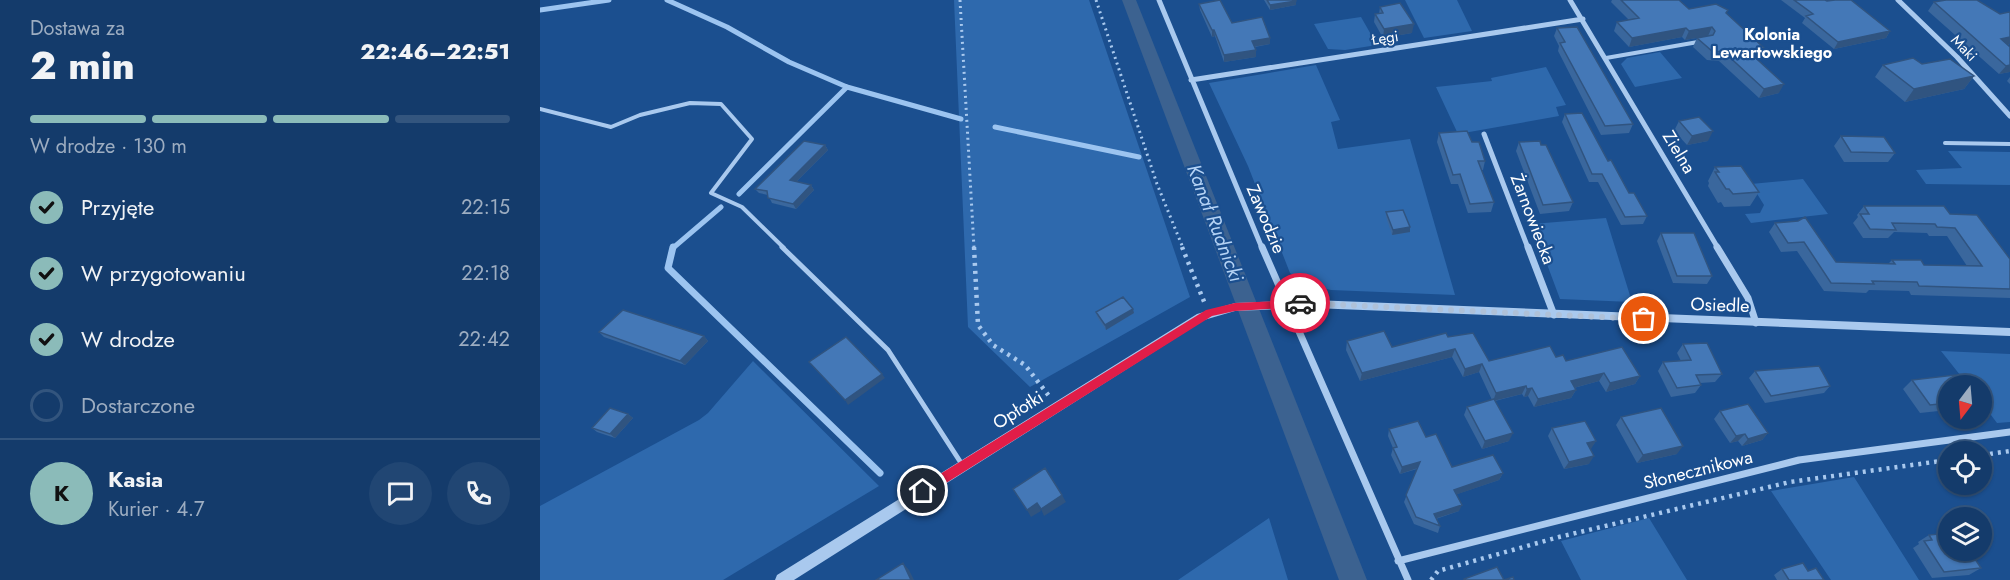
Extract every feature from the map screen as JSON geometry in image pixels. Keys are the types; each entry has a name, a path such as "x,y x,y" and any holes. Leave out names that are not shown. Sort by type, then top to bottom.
{"street":[{"name":"Zawodzie","path":"1159,0 1285,303 1408,580"},
{"name":"Zielna","path":"1570,0 1748,298 1756,323"},
{"name":"Maki","path":"1898,0 1957,57 2010,116"},
{"name":"Łęgi","path":"1191,80 1583,19"},
{"name":"Żarnowiecka","path":"1484,134 1554,315"},
{"name":"Opłotki","path":"782,580 1209,312 1235,307 1285,303"},
{"name":"Osiedle","path":"1285,303 2010,332"},
{"name":"Słonecznikowa","path":"1398,561 1799,460 2010,432"}],"lane":[{"path":"1606,58 1707,40"},
{"path":"540,109 611,127 640,115 690,103 721,104 752,139 711,193 742,207 888,350 963,466"},
{"path":"1945,143 2010,144"}],"path":[{"path":"960,0 978,325 984,338 997,350 1024,364 1057,407"},
{"path":"1096,0 1157,184 1209,312"},
{"path":"1992,454 2010,452"},
{"path":"1431,580 1438,571 1647,514 1790,482 1938,461"}],"shaded area":[{"path":"954,0 1089,0 1190,297 1030,387 968,327"},
{"path":"1405,0 1457,0 1472,31 1424,38"},
{"path":"1361,17 1377,45 1345,50 1328,49 1314,24"},
{"path":"1660,52 1682,78 1635,87 1621,64 1627,58"},
{"path":"1316,65 1340,120 1331,122 1338,149 1410,139 1455,295 1331,290 1309,285 1290,273 1248,166 1209,83"},
{"path":"1546,67 1566,105 1556,107 1559,116 1458,134 1436,87 1492,81 1491,78"},
{"path":"1948,151 2010,152 2010,185 1926,184 1916,170 1962,168"},
{"path":"1803,179 1828,214 1751,223 1745,214 1760,213 1764,205 1751,184"},
{"path":"1606,218 1632,302 1560,299 1532,224"},
{"path":"1941,351 2010,354 2010,422 1997,423 1992,416 1992,375 1960,375"},
{"path":"753,361 879,486 723,580 540,580 540,506 699,420 708,413"},
{"path":"1854,477 1919,580 1831,580 1771,491"},
{"path":"1269,518 1288,580 1178,580"},
{"path":"1649,518 1687,580 1581,580 1561,541"}],"building":[{"path":"1220,0 1232,23 1262,17 1270,38 1252,41 1256,50 1224,55 1214,30 1199,4"},
{"path":"1267,0 1296,0 1296,1 1270,5"},
{"path":"1621,0 1679,0 1689,9 1716,4 1728,10 1726,13 1764,48 1748,51 1784,84 1764,89 1724,52 1712,51 1697,38 1713,35 1715,31 1712,27 1689,31 1686,28 1632,38 1617,22 1639,18"},
{"path":"1794,0 1851,0 1890,31 1838,42 1806,16 1813,14"},
{"path":"1977,0 2000,14 2010,13 2010,37 2001,39 2010,47 2010,65 2006,66 1934,2"},
{"path":"1400,3 1414,24 1384,29 1375,14 1383,13 1380,7"},
{"path":"1577,27 1633,124 1605,126 1560,43 1565,42 1557,28"},
{"path":"1913,58 1922,64 1950,59 1974,76 1914,89 1883,65"},
{"path":"1582,113 1608,161 1611,160 1629,193 1634,193 1647,216 1625,217 1602,174 1592,174 1565,114"},
{"path":"1699,117 1713,131 1692,136 1679,121"},
{"path":"1467,131 1472,142 1479,142 1485,161 1478,161 1494,202 1470,204 1460,174 1453,175 1439,133"},
{"path":"1841,136 1884,137 1895,153 1851,152"},
{"path":"804,141 825,145 790,180 811,185 793,204 768,198 767,191 755,189"},
{"path":"1540,141 1541,145 1546,145 1573,202 1543,205 1519,142"},
{"path":"1741,166 1759,192 1733,194 1726,189 1715,172 1719,172 1715,167"},
{"path":"1864,206 1944,206 1950,214 1977,215 2010,259 2010,289 1919,286 1917,282 1831,283 1804,242 1788,243 1775,223 1798,221 1805,217 1836,262 1895,264 1892,260 1921,260 1924,265 1982,266 1955,228 1937,227 1935,224 1892,223 1896,230 1870,229 1860,214 1869,214"},
{"path":"1403,210 1410,227 1393,230 1386,212"},
{"path":"1661,233 1694,233 1712,276 1677,276"},
{"path":"1123,297 1133,309 1105,325 1096,312"},
{"path":"623,310 704,336 680,361 599,332"},
{"path":"1384,331 1392,347 1446,333 1448,337 1473,333 1489,361 1550,346 1556,357 1563,355 1566,361 1622,347 1640,376 1610,383 1604,373 1571,381 1576,390 1538,399 1532,388 1527,389 1526,386 1496,393 1482,364 1465,369 1455,349 1362,373 1347,341"},
{"path":"846,337 882,374 845,400 809,362"},
{"path":"1707,343 1722,374 1696,375 1701,385 1677,388 1663,362 1691,360 1683,344"},
{"path":"1819,366 1830,386 1771,396 1755,371"},
{"path":"1938,377 1938,404 1930,405 1912,380"},
{"path":"1494,399 1513,433 1485,441 1467,407"},
{"path":"1748,404 1768,433 1748,439 1745,434 1736,436 1720,411"},
{"path":"610,408 628,414 610,434 592,428"},
{"path":"1661,408 1683,446 1643,455 1621,417"},
{"path":"1418,421 1426,437 1436,434 1452,467 1493,455 1503,473 1454,490 1462,505 1434,514 1440,526 1416,517 1406,495 1420,462 1402,467 1393,448 1397,447 1389,429"},
{"path":"1585,421 1596,441 1587,443 1594,456 1569,462 1552,428"},
{"path":"1045,468 1062,495 1041,509 1037,503 1027,510 1013,489"},
{"path":"1938,534 1938,561 1976,561 1981,568 1944,572 1924,541 1932,540 1929,535"},
{"path":"903,563 911,580 876,580"},
{"path":"1803,563 1808,571 1816,568 1824,580 1789,580 1782,569"},
{"path":"1497,567 1504,580 1464,580 1464,579"}],"waterway":[{"path":"540,10 609,0"},
{"path":"667,0 727,27 789,62 847,87"},
{"name":"Kanał Rudnicki","path":"1129,0 1353,580"},
{"path":"739,194 847,87"},
{"path":"847,87 961,119"},
{"path":"995,127 1139,157"},
{"path":"673,248 721,207"},
{"path":"673,247 668,268 880,473"}],"way so far":[{"path":"1300,303 1644,319"}],"district":[{"name":"Kolonia Lewartowskiego","path":"1772,43"}],"route":[{"path":"923,491 1209,312 1261,304 1300,303"}]}
